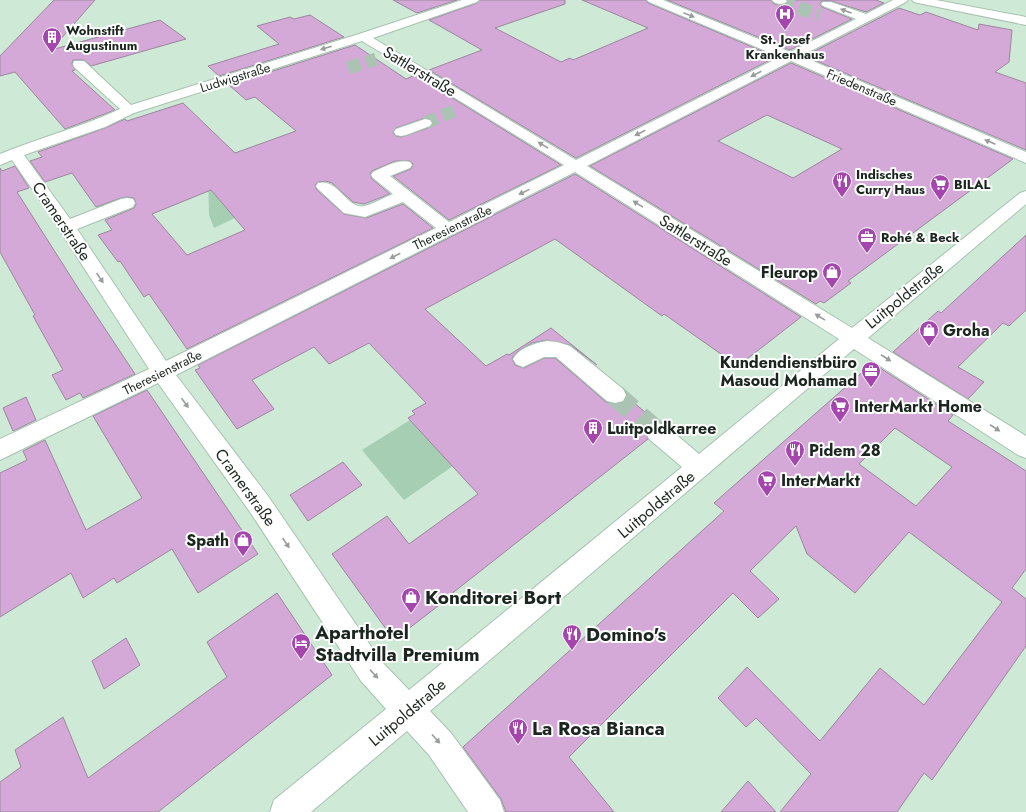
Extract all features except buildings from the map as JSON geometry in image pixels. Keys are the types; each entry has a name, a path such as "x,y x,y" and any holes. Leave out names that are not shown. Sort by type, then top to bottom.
{"street":[{"name":"Ludwigstraße","path":"8,157 30,147 100,124 129,110 363,37 473,0"},
{"name":"Friedenstraße","path":"653,0 790,56 1026,158"},
{"name":"Theresienstraße","path":"0,450 162,372 576,166 790,56 843,24 868,16 902,0"},
{"path":"918,0 1026,21"},
{"path":"827,4 868,16"},
{"name":"Sattlerstraße","path":"363,37 576,166 853,338 1026,448"},
{"path":"376,59 392,54"},
{"path":"79,64 129,110"},
{"path":"454,111 474,103"},
{"path":"398,130 422,124"},
{"name":"Cramerstraße","path":"8,157 66,226 162,372 259,504 371,671 410,710 440,744 488,812"},
{"path":"404,166 379,175 448,229"},
{"path":"324,186 350,209 365,212 404,195"},
{"name":"Luitpoldstraße","path":"286,812 410,710 853,338 1026,196"},
{"path":"66,226 127,203"},
{"path":"523,359 543,348 553,348 563,351 615,395"},
{"path":"657,432 698,468"}],"green space":[{"path":"271,171 214,194 235,218 214,228 209,215 208,172"},
{"path":"410,420 453,466 404,500 362,450"}],"tunnel":[{"path":"781,1 819,15"},
{"path":"348,68 376,59"},
{"path":"425,123 454,111"},
{"path":"615,395 657,432"}],"place":[{"name":"St. Josef Krankenhaus","path":"785,31"},
{"name":"Wohnstift Augustinum","path":"52,54"},
{"name":"Indisches Curry Haus","path":"842,198"},
{"name":"BILAL","path":"940,201"},
{"name":"Rohé & Beck","path":"867,254"},
{"name":"Fleurop","path":"832,289"},
{"name":"Groha","path":"929,347"},
{"name":"Kundendienstbüro Masoud Mohamad","path":"871,388"},
{"name":"InterMarkt Home","path":"840,423"},
{"name":"Luitpoldkarree","path":"593,445"},
{"name":"Pidem 28","path":"795,467"},
{"name":"InterMarkt","path":"767,497"},
{"name":"Spath","path":"243,557"},
{"name":"Konditorei Bort","path":"411,614"},
{"name":"Domino's","path":"572,651"},
{"name":"Aparthotel Stadtvilla Premium","path":"301,660"},
{"name":"La Rosa Bianca","path":"518,745"}]}
